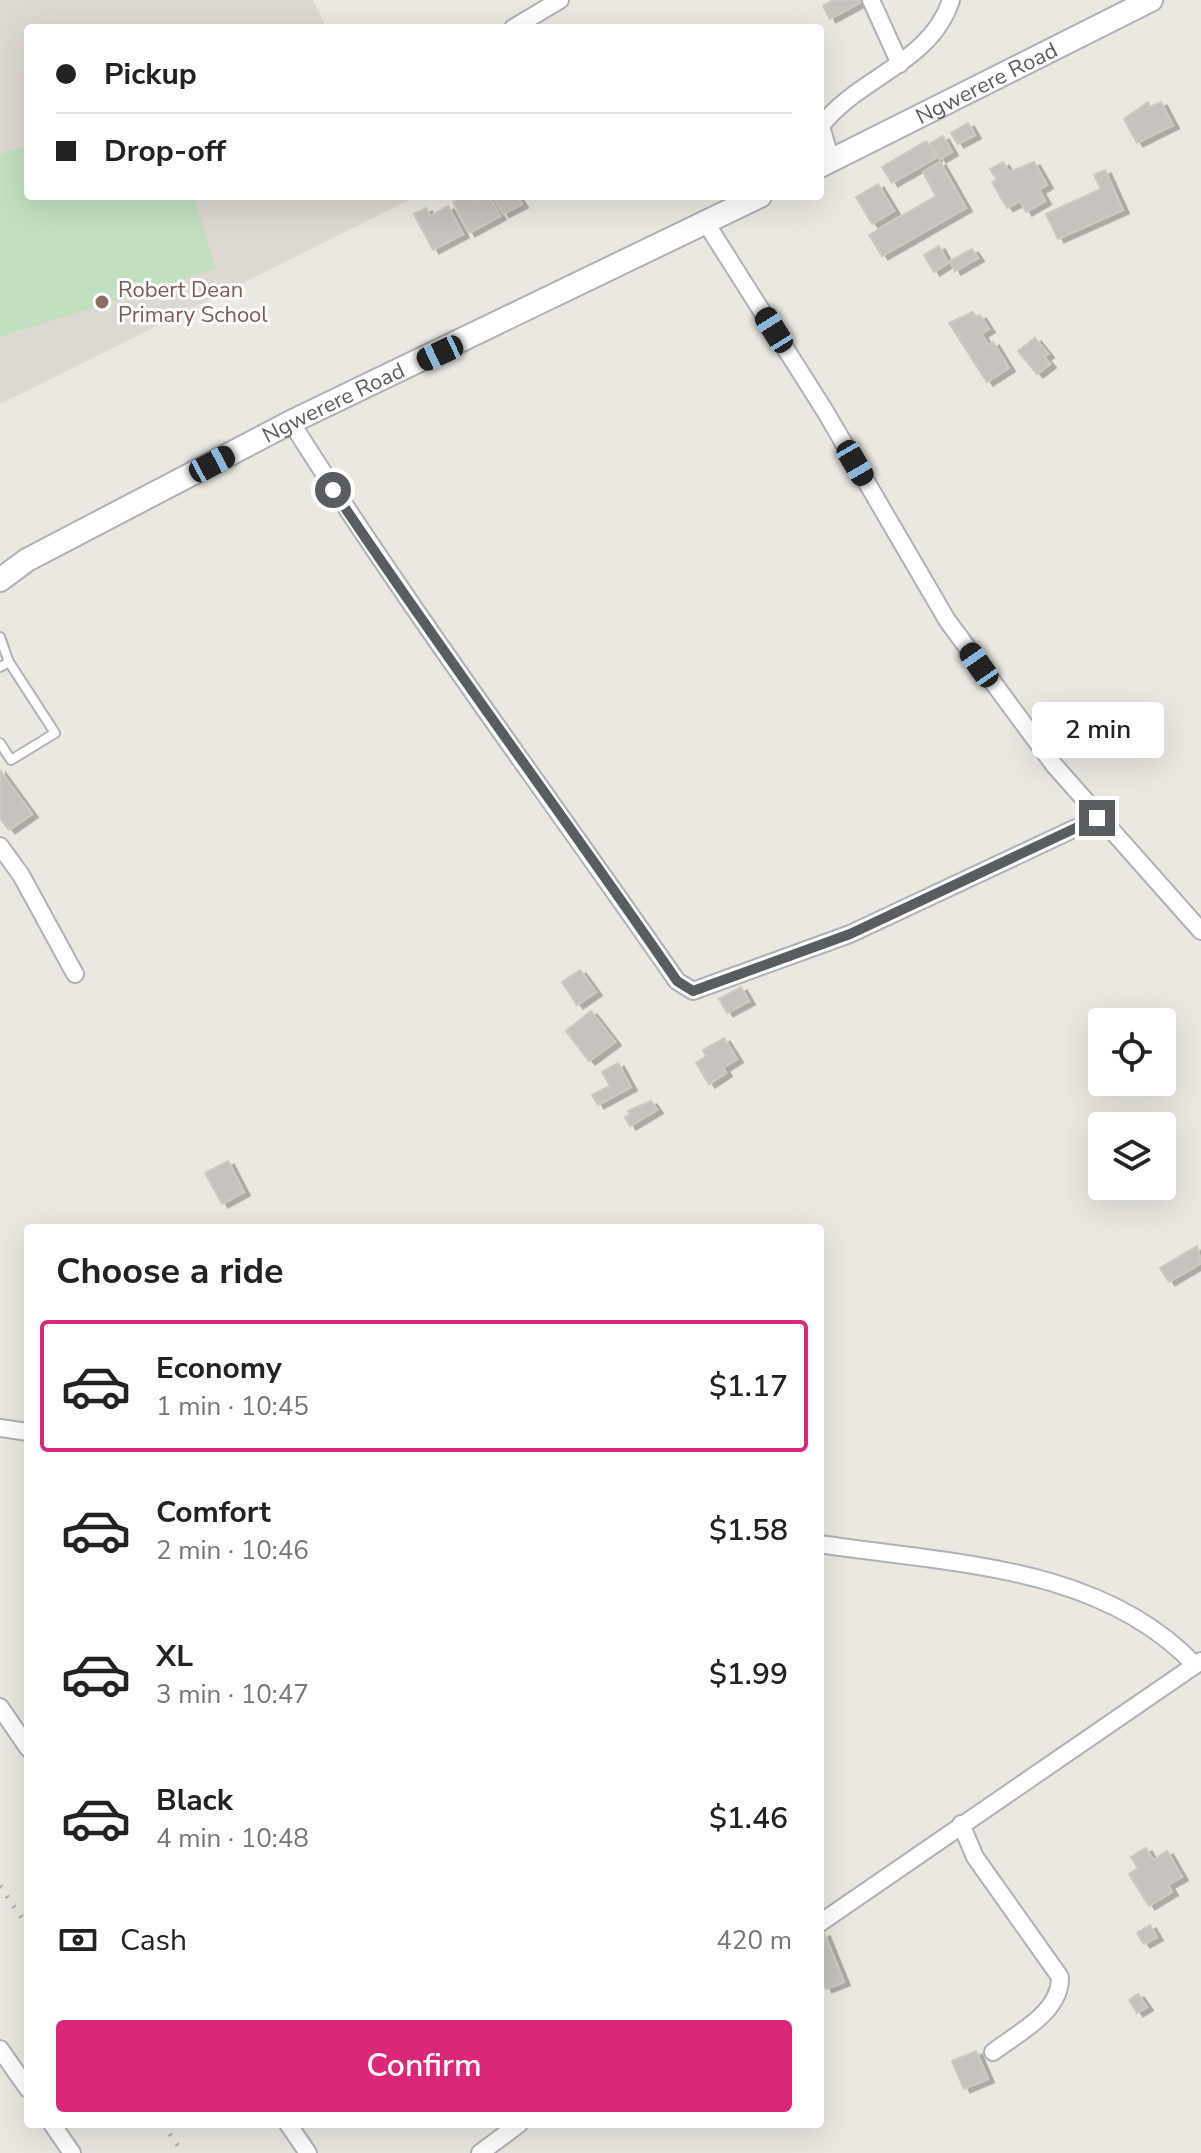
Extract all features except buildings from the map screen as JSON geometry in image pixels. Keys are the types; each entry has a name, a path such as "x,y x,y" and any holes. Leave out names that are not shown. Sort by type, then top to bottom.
{"main road":[{"name":"Ngwerere Road","path":"825,164 1151,0"},
{"name":"Ngwerere Road","path":"0,580 27,560 291,422 752,200"}],"street":[{"path":"520,24 560,0"},
{"path":"871,0 900,64"},
{"path":"824,124 900,64 940,25 951,0"},
{"path":"706,223 825,411 947,620 1012,711 1097,818 1201,931"},
{"path":"291,422 418,617 518,752 677,981 693,991 850,934 1097,818"},
{"path":"0,846 21,875 75,974"},
{"path":"0,1428 24,1431"},
{"path":"824,1545 1047,1580 1099,1598 1151,1625 1198,1663 824,1920"},
{"path":"0,1707 24,1742"},
{"path":"961,1824 975,1857 1060,1977 1061,1990 1055,2004 993,2052"},
{"path":"0,2049 24,2083"},
{"path":"55,2128 72,2153"},
{"path":"291,2128 308,2153"},
{"path":"480,2153 514,2128"}],"lane":[{"path":"0,637 9,662 55,733 11,760 0,743"},
{"path":"0,667 9,662"}],"shaded area":[{"name":"Robert Dean Primary School","path":"0,0 313,0 324,24 24,24 24,200 409,200 0,404"}],"green space":[{"path":"24,147 24,200 195,200 216,269 0,337 0,154"}],"railway":[{"path":"0,1886 24,1921"},
{"path":"166,2128 183,2153"}],"place":[{"name":"Robert Dean Primary School","path":"102,302"}],"route":[{"path":"333,490 418,617 518,752 677,981 693,991 850,934 1097,818"}]}
